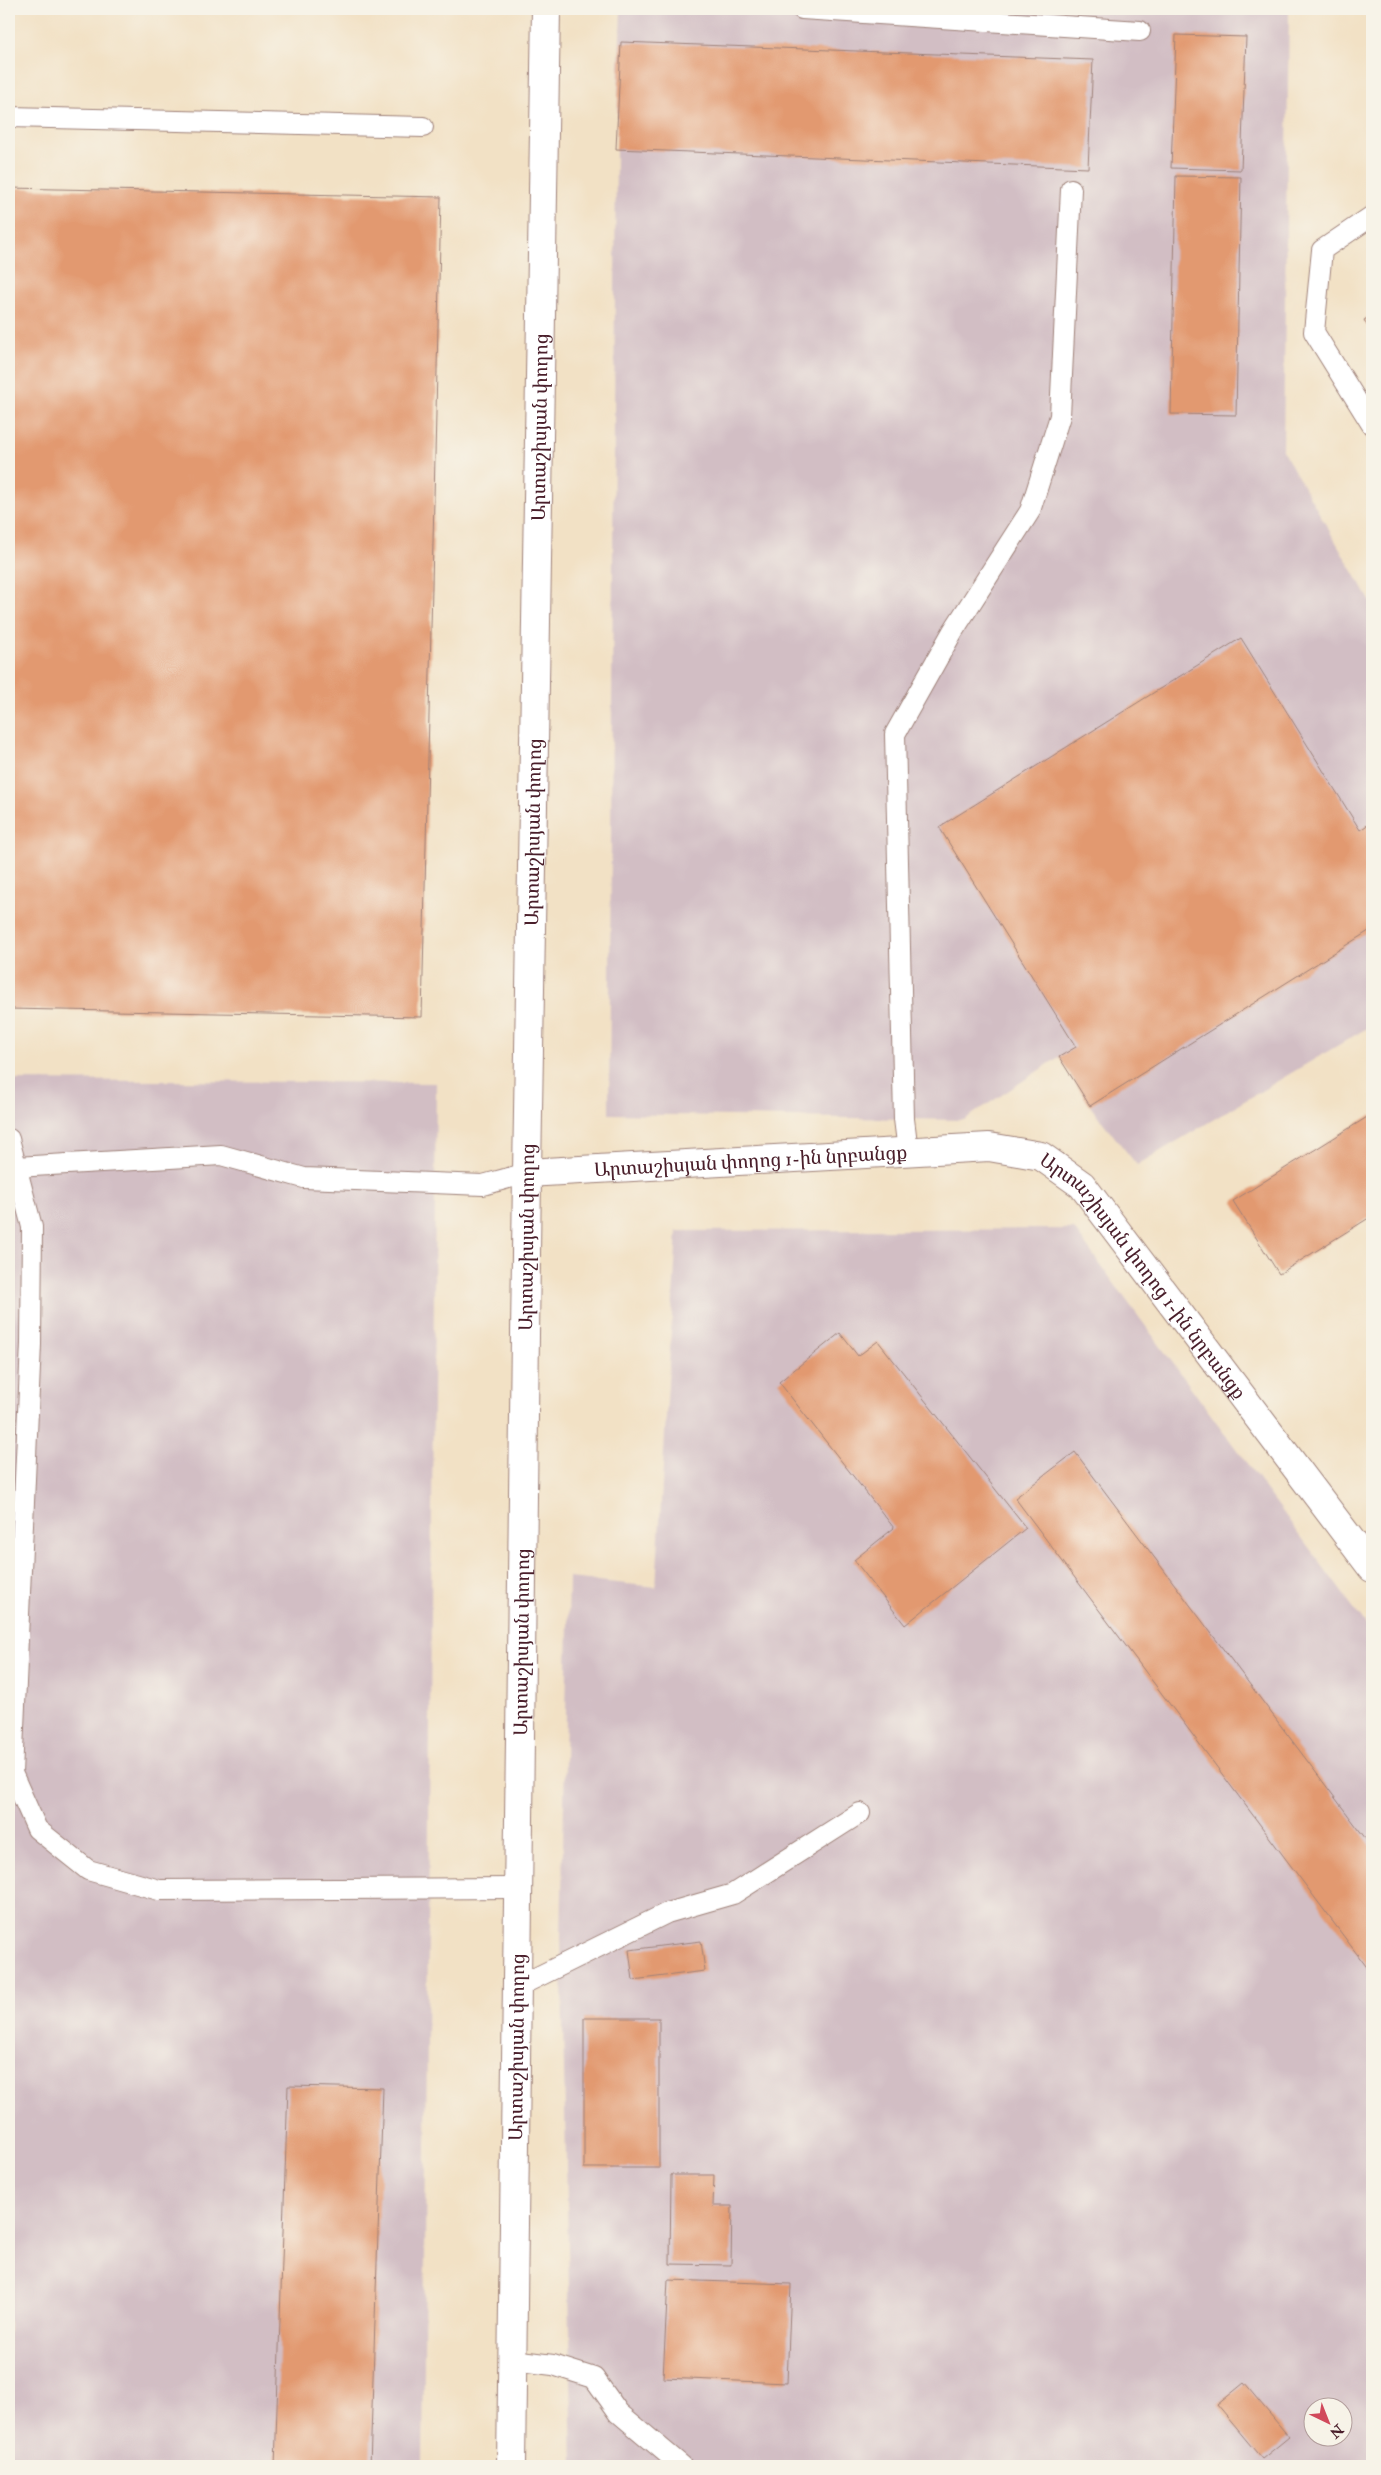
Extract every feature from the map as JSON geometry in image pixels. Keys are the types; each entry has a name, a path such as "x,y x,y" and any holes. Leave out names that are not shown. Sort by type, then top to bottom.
{"street":[{"name":"Արտաշիսյան փողոց","path":"511,2466 546,9"},
{"name":"Արտաշիսյան փողոց 1-ին նրբանցք","path":"528,1172 989,1147 1041,1156 1082,1185 1372,1568"}],"lane":[{"path":"802,9 1140,31"},
{"path":"9,117 423,127"},
{"path":"908,1151 904,1119 895,734 953,631 1030,511 1060,416 1071,189"},
{"path":"1372,216 1322,250 1314,332 1372,425"},
{"path":"9,1138 32,1227 30,1344 12,1773 37,1829 88,1870 159,1890 518,1888"},
{"path":"16,1167 221,1155 304,1178 484,1185 528,1172"},
{"path":"518,1987 667,1913 733,1894 860,1813"},
{"path":"512,2360 554,2366 594,2378 619,2413 682,2466"}],"shaded area":[{"path":"621,9 1289,9 1283,451 1372,604 1372,1025 1137,1165 1090,1106 1059,1057 964,1120 609,1114 616,149"},
{"path":"9,1080 436,1083 423,2466 9,2466"},
{"path":"1074,1229 1372,1633 1372,2466 573,2466 561,1938 569,1578 656,1587 677,1231"}],"building":[{"path":"1176,35 1246,37 1241,170 1171,168"},
{"path":"621,42 1093,60 1088,168 616,149"},
{"path":"1176,176 1241,177 1236,415 1171,414"},
{"path":"9,188 441,197 422,1017 9,1009"},
{"path":"1372,315 1372,334 1364,320"},
{"path":"1241,638 1360,830 1372,822 1372,929 1090,1106 1059,1057 1076,1047 939,827"},
{"path":"1372,1114 1372,1216 1279,1274 1233,1201"},
{"path":"840,1333 858,1356 878,1341 1026,1528 905,1625 854,1560 894,1528 779,1382"},
{"path":"1075,1452 1372,1847 1372,1974 1015,1498"},
{"path":"701,1941 705,1971 633,1980 629,1950"},
{"path":"584,2018 659,2018 659,2168 584,2168"},
{"path":"288,2086 383,2088 370,2466 275,2466"},
{"path":"671,2175 714,2175 713,2206 732,2206 731,2265 670,2264"},
{"path":"668,2280 791,2284 787,2383 663,2378"},
{"path":"1244,2383 1289,2437 1262,2459 1217,2405"}]}
